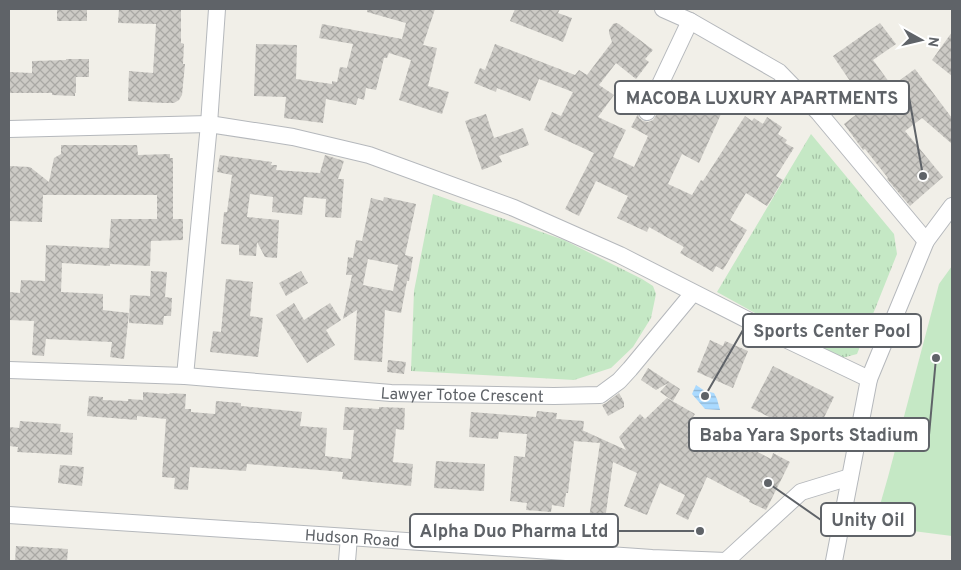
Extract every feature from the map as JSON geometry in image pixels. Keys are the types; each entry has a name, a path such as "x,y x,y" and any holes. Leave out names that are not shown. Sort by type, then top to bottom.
{"street":[{"path":"185,376 209,124 217,9"},
{"path":"663,9 690,21 779,72 819,114 926,241"},
{"path":"646,112 690,21"},
{"path":"9,128 209,124 293,137 369,155 514,208 620,255 781,337 869,379"},
{"path":"834,561 869,379 926,241 950,213"},
{"name":"Lawyer Totoe Crescent","path":"9,370 185,376 391,392 545,396 600,395 619,381 630,369 693,293"},
{"path":"726,561 801,492 850,477"},
{"name":"Hudson Road","path":"9,515 349,536 651,560 726,561"},
{"path":"347,561 349,536"}],"green space":[{"path":"811,134 894,234 897,254 857,354 838,359 717,292"},
{"path":"433,194 564,240 653,286 656,294 651,318 633,347 611,368 574,380 411,371 414,291"},
{"path":"952,266 952,536 874,526 939,284"}],"water":[{"path":"696,385 705,391 714,393 720,410 705,409 692,394"}],"building":[{"path":"57,9 87,9 87,21 57,21"},
{"path":"119,9 181,9 181,43 184,44 183,64 185,64 182,95 179,100 174,103 128,101 129,71 153,73 156,24 118,23"},
{"path":"367,9 435,9 423,45 437,48 428,86 449,92 442,114 399,100 411,60 389,53 387,58 384,58 376,90 366,88 364,100 358,98 356,105 326,99 323,123 284,118 286,97 254,96 256,44 297,45 296,79 332,84 332,81 337,82 340,67 347,68 353,44 319,38 322,24 402,39 406,23 367,12"},
{"path":"515,9 560,9 558,13 572,18 563,42 510,21"},
{"path":"616,23 653,50 645,59 649,62 636,79 616,63 599,85 614,95 598,117 626,130 613,157 634,167 648,136 631,127 638,114 639,118 643,121 653,120 663,104 673,81 691,89 694,82 718,93 720,89 730,94 699,163 682,154 668,184 692,195 745,116 752,121 754,118 763,124 767,117 782,127 778,134 787,140 785,143 794,148 776,176 783,180 767,206 746,193 730,220 747,230 723,270 716,266 713,272 680,253 684,247 649,227 647,232 617,218 628,196 596,181 579,216 565,209 594,153 544,130 552,112 561,116 573,92 539,79 530,101 497,88 496,92 474,83 480,68 485,70 495,44 575,75 579,70 587,75 612,42 609,30"},
{"path":"880,23 896,44 873,60 892,86 915,69 952,118 952,144 922,118 905,131 943,177 910,206 865,149 863,150 844,124 867,106 833,56"},
{"path":"952,32 952,76 932,60"},
{"path":"89,59 89,77 76,77 75,96 52,95 52,93 9,93 9,72 32,73 32,61"},
{"path":"486,114 494,138 523,128 529,145 499,156 502,162 482,170 465,121"},
{"path":"61,145 137,145 138,155 170,154 170,158 173,158 173,219 183,219 183,240 151,241 150,266 62,263 61,292 103,294 103,310 129,313 124,359 110,357 112,342 46,339 44,356 32,355 34,321 9,320 9,292 20,293 21,280 45,281 46,245 109,248 111,219 157,219 157,195 43,195 42,222 9,221 9,166 30,167 49,182 54,158 61,154"},
{"path":"220,155 272,162 271,165 277,165 276,170 320,173 325,155 344,161 338,179 344,179 341,218 325,217 326,199 304,197 302,215 272,212 273,197 250,194 247,217 279,220 277,258 265,257 257,242 256,256 239,255 239,245 221,244 224,212 227,212 232,175 217,172"},
{"path":"384,197 416,204 405,255 413,257 409,281 407,281 401,313 385,310 382,362 354,360 357,310 343,319 352,275 346,275 348,257 353,258 356,240 362,241 371,198 383,201","holes":["368,259 398,265 393,291 363,285"]},
{"path":"151,271 167,272 165,297 172,298 171,316 164,316 163,325 129,323 130,295 150,296"},
{"path":"301,271 308,283 286,296 279,283"},
{"path":"226,279 253,282 250,316 263,318 258,357 210,352 213,331 221,332"},
{"path":"294,303 304,320 330,303 341,320 326,330 335,345 307,363 276,315"},
{"path":"710,340 723,346 725,341 748,351 733,388 697,372"},
{"path":"388,360 406,362 404,374 387,372"},
{"path":"773,366 834,397 817,432 805,426 802,433 751,408"},
{"path":"648,368 680,389 673,401 660,392 668,383 656,390 641,380"},
{"path":"143,392 186,394 185,409 191,409 191,412 215,414 216,401 241,403 241,406 302,412 300,426 327,428 325,456 351,459 354,430 343,430 345,407 405,408 404,430 396,429 393,462 413,464 411,486 342,479 343,472 247,464 246,471 190,467 188,490 174,489 175,478 162,477 166,419 137,416 137,420 87,416 89,396 103,397 103,400 143,400"},
{"path":"619,393 624,402 624,407 608,416 602,405"},
{"path":"667,398 695,414 689,423 733,444 735,440 771,459 773,453 790,462 766,510 707,477 688,520 676,514 685,495 660,483 647,515 624,506 637,473 613,462 605,520 589,518 600,443 574,441 568,493 566,493 564,507 552,505 551,512 526,510 527,503 510,501 514,456 525,457 527,434 499,432 498,439 469,437 471,412 536,417 537,411 557,413 556,419 584,421 582,430 626,450 619,437 640,414 645,419"},
{"path":"20,421 61,424 60,432 73,433 72,455 17,452 18,447 9,446 9,427 19,428"},
{"path":"436,461 485,464 484,491 434,488"},
{"path":"60,465 84,467 82,486 58,483"},
{"path":"16,546 68,549 67,561 15,561"}],"place":[{"name":"MACOBA LUXURY APARTMENTS","path":"923,176"},
{"name":"Baba Yara Sports Stadium","path":"936,358"},
{"name":"Sports Center Pool","path":"705,396"},
{"name":"Unity Oil","path":"768,483"},
{"name":"Alpha Duo Pharma Ltd","path":"700,531"}]}
